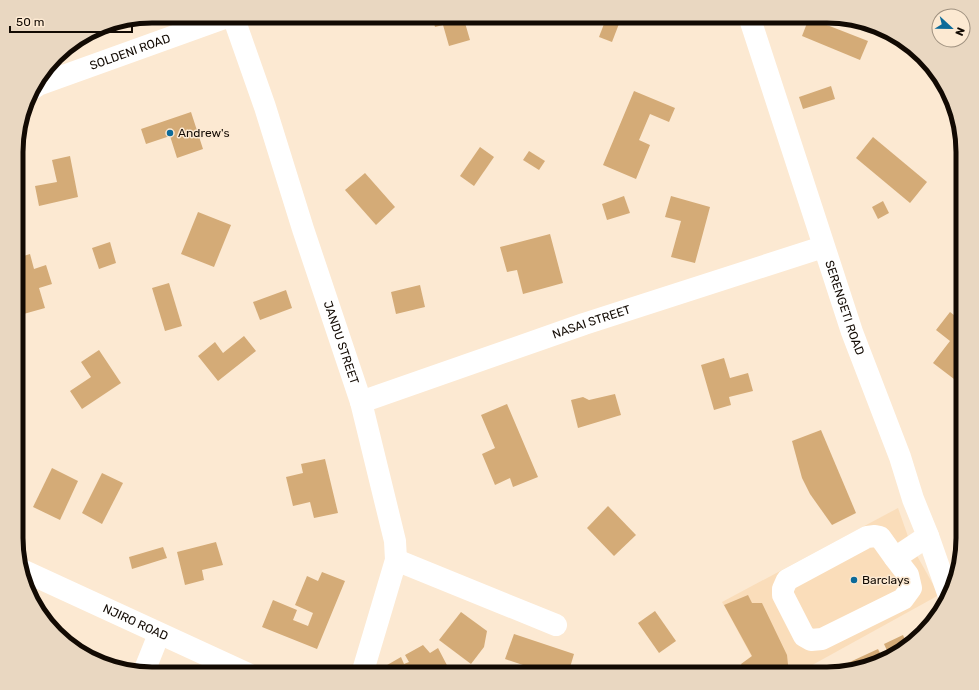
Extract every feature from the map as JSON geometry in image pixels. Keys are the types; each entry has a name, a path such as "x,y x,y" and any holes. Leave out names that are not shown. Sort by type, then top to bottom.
{"street":[{"name":"SOLDENI ROAD","path":"42,84 212,23"},
{"name":"JANDU STREET","path":"235,23 265,108 303,229 361,402 395,541 396,560 364,667"},
{"name":"SERENGETI ROAD","path":"751,23 823,247 852,332 900,457 913,499 946,587"},
{"name":"NASAI STREET","path":"361,402 584,324 823,247"},
{"path":"895,558 928,536"},
{"path":"867,537 880,537 895,558 908,575 911,588 903,599 822,639 811,640 804,636 783,595 782,589 787,580 867,537"},
{"path":"396,560 556,625"},
{"name":"NJIRO ROAD","path":"27,572 232,667"},
{"path":"146,667 159,634"}],"shaded area":[{"path":"898,508 911,545 939,595 809,667 757,667 722,602"}],"building":[{"path":"434,23 465,23 470,40 449,46 443,25 435,27"},
{"path":"604,23 619,23 612,42 599,37"},
{"path":"807,23 822,23 868,41 860,60 802,36"},
{"path":"122,26 123,28 86,41 118,27"},
{"path":"831,86 835,99 803,109 799,97"},
{"path":"634,91 675,108 669,122 650,114 639,140 650,145 636,179 603,165"},
{"name":"Andrew's","path":"191,112 203,149 177,158 170,136 146,144 141,129"},
{"path":"873,137 927,182 910,203 856,158"},
{"path":"480,147 494,157 474,186 460,176"},
{"path":"529,151 545,161 539,170 523,160"},
{"path":"70,156 78,197 39,206 35,186 57,182 52,160"},
{"path":"365,173 395,207 376,225 345,190"},
{"path":"624,196 630,213 607,220 602,204"},
{"path":"671,196 710,207 695,263 671,257 681,221 665,217"},
{"path":"883,201 889,213 878,219 872,207"},
{"path":"198,212 231,225 214,267 181,254"},
{"path":"550,234 563,283 523,294 517,270 507,272 500,247"},
{"path":"110,242 116,263 99,269 92,248"},
{"path":"30,254 34,269 46,265 52,284 39,288 45,308 23,314 23,256"},
{"path":"169,283 182,326 165,331 152,288"},
{"path":"420,285 425,307 396,314 391,292"},
{"path":"286,290 292,308 260,320 253,302"},
{"path":"950,312 956,317 956,376 954,379 933,363 950,341 936,330"},
{"path":"244,336 256,351 218,381 198,356 215,342 223,353"},
{"path":"99,350 121,383 82,409 70,391 91,377 81,362"},
{"path":"724,358 730,378 748,373 753,391 729,397 731,405 714,410 701,365"},
{"path":"615,394 621,415 578,428 571,400 583,397 589,400"},
{"path":"507,404 538,477 513,487 510,478 495,485 482,454 495,448 481,415"},
{"path":"821,430 856,513 832,525 810,494 802,478 792,441"},
{"path":"325,459 338,513 314,518 310,502 293,506 286,477 303,473 301,464"},
{"path":"52,468 78,481 60,520 33,507"},
{"path":"102,473 123,483 102,524 82,513"},
{"path":"608,506 636,535 614,556 587,528"},
{"path":"216,542 223,565 202,570 204,580 185,585 177,552"},
{"path":"163,547 167,558 132,569 129,557"},
{"path":"322,572 345,581 317,649 262,627 273,600 297,610 293,620 308,626 313,613 295,605 307,576 318,581"},
{"path":"748,595 752,603 762,603 787,655 788,667 742,667 741,664 752,656 724,605"},
{"path":"655,611 676,641 659,653 638,623"},
{"path":"461,612 487,631 484,647 471,664 439,640"},
{"path":"514,634 574,654 570,667 529,667 505,659"},
{"path":"903,635 905,640 888,652 884,644"},
{"path":"423,645 430,653 438,648 448,667 384,667 401,657 404,664 409,662 405,655"},
{"path":"878,649 881,655 861,663 841,666"}],"place":[{"name":"Andrew's","path":"170,133"},
{"name":"Barclays","path":"854,580"}]}
